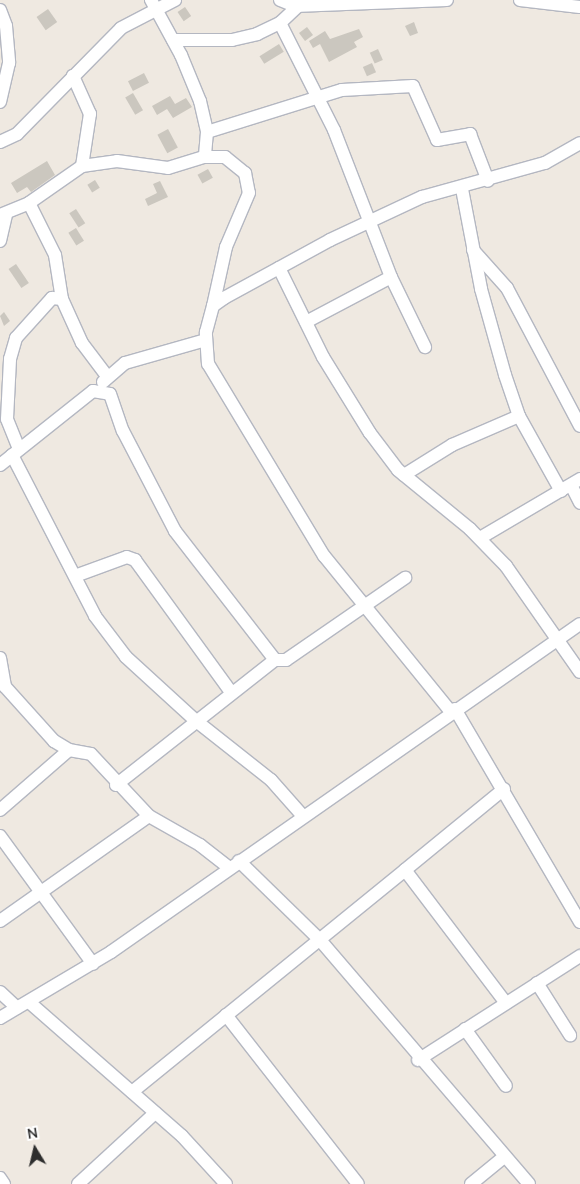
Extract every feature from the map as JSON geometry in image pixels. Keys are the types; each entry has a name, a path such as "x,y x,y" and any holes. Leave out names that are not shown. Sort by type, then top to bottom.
{"street":[{"path":"0,142 17,134 121,28 153,4 175,0"},
{"path":"280,0 298,6 447,0"},
{"path":"520,0 580,6"},
{"path":"153,4 173,40 200,101 207,132 205,157"},
{"path":"173,40 232,40 280,23 298,6"},
{"path":"0,10 6,26 9,63 0,102"},
{"path":"280,23 318,96 391,277 425,348"},
{"path":"73,76 90,114 82,166"},
{"path":"207,132 318,96 368,85 413,86 437,140 446,142 463,132 470,134 488,181"},
{"path":"213,306 279,268 422,197 462,189 545,163 580,142"},
{"path":"0,241 3,216 29,203 82,166 116,161 168,168 205,157 225,157 246,173 249,193 226,247 206,340 208,364 324,556 362,608 453,711 504,789 580,922"},
{"path":"462,189 472,248 519,416 570,485 580,503"},
{"path":"29,203 55,255 62,298 82,343 106,375"},
{"path":"472,248 507,288 580,426"},
{"path":"279,268 306,322 370,433 404,475 480,538 506,566 580,672"},
{"path":"306,322 391,277"},
{"path":"62,298 52,298 16,338 10,359 7,419 16,452 95,616 126,657 195,720 272,780 303,816"},
{"path":"0,465 100,389 106,375 125,363 206,340"},
{"path":"100,389 110,394 123,431 175,531 275,660"},
{"path":"404,475 452,445 519,416"},
{"path":"480,538 570,485"},
{"path":"75,576 127,557 135,560 231,692"},
{"path":"116,785 195,720 275,660 286,660 405,578"},
{"path":"0,1018 92,964 556,638 580,624"},
{"path":"0,658 2,684 54,741 69,750 91,754 116,785 149,816 234,865 320,940 418,1060 529,1184"},
{"path":"0,810 69,750"},
{"path":"132,1092 504,789"},
{"path":"0,921 149,816"},
{"path":"0,836 39,893 92,964"},
{"path":"405,870 506,1003"},
{"path":"418,1060 580,956"},
{"path":"537,983 570,1035"},
{"path":"0,992 23,1005 132,1092 226,1184"},
{"path":"226,1015 358,1184"},
{"path":"466,1030 506,1086"},
{"path":"78,1184 155,1113"},
{"path":"471,1184 504,1157"},
{"path":"0,1178 4,1184"}],"building":[{"path":"185,7 191,16 184,21 178,12"},
{"path":"48,9 57,22 46,30 37,17"},
{"path":"414,22 418,33 410,36 405,26"},
{"path":"307,27 313,35 305,41 299,33"},
{"path":"359,29 363,37 354,42 357,47 329,62 320,44 313,48 309,41 325,31 330,39"},
{"path":"279,44 284,52 264,64 259,56"},
{"path":"378,49 383,60 375,64 370,53"},
{"path":"372,63 376,72 367,76 363,67"},
{"path":"144,73 149,83 133,91 128,81"},
{"path":"133,93 143,110 135,115 125,98"},
{"path":"170,96 175,104 186,98 192,107 173,118 167,109 157,115 152,106"},
{"path":"168,129 178,148 167,153 157,135"},
{"path":"47,161 55,175 31,192 27,187 17,193 11,183"},
{"path":"208,169 213,178 202,184 198,175"},
{"path":"95,180 100,188 92,192 87,185"},
{"path":"160,181 168,197 148,206 145,199 157,193 153,184"},
{"path":"76,209 85,223 79,228 69,213"},
{"path":"76,228 84,241 76,245 68,233"},
{"path":"16,264 29,283 21,288 9,269"},
{"path":"4,312 10,321 4,326 0,316"}]}
